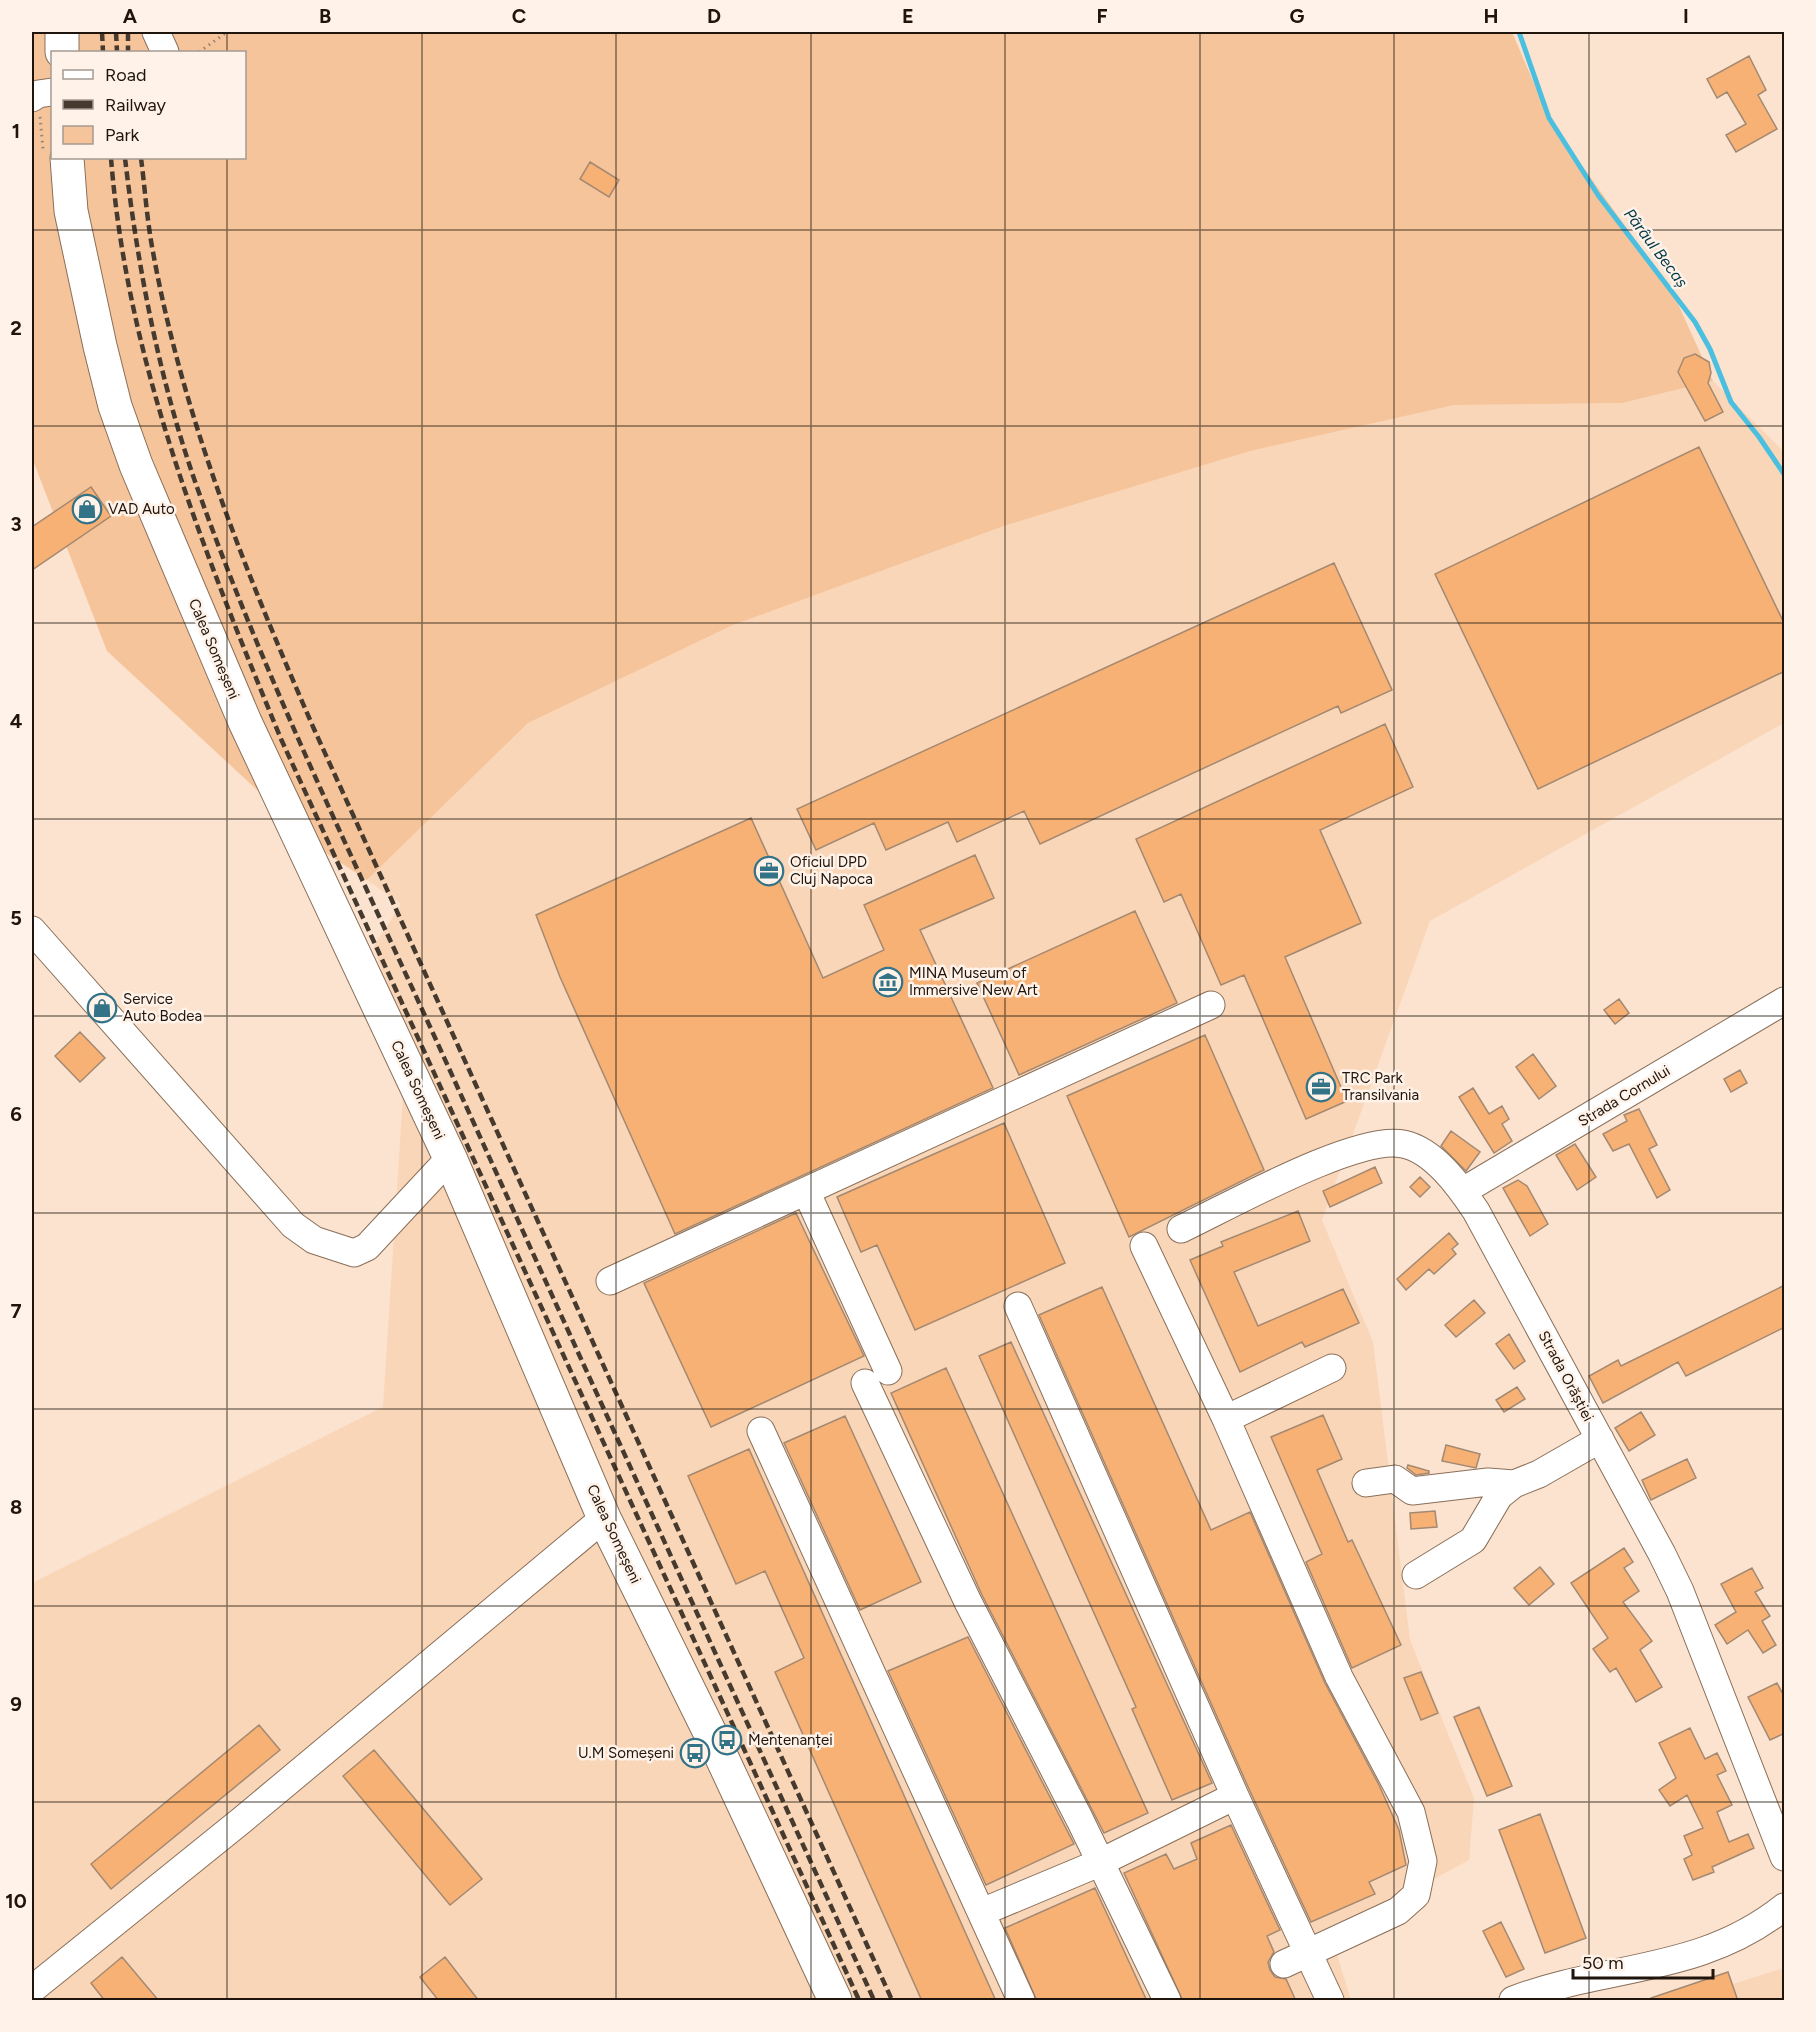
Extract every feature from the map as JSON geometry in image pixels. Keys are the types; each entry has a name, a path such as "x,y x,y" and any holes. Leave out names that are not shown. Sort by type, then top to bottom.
{"main road":[{"path":"62,32 62,51"},
{"name":"Calea Someșeni","path":"67,159 71,211 98,335 115,406 136,465 244,722 450,1158 604,1518 716,1744 835,2001"}],"street":[{"path":"156,32 165,51"},
{"path":"32,98 38,94 51,92"},
{"path":"32,930 293,1225 314,1240 354,1253 367,1247 450,1158"},
{"name":"Strada Cornului","path":"1463,1191 1785,1001"},
{"path":"610,1281 1211,1005"},
{"name":"Strada Orăștiei","path":"1181,1229 1340,1154 1375,1143 1403,1144 1424,1154 1463,1191 1501,1255 1680,1591 1785,1857"},
{"path":"806,1191 876,1377 968,1602 1167,2001"},
{"path":"1144,1246 1226,1419 1339,1677 1411,1812 1422,1861 1416,1895 1398,1911 1284,1964"},
{"path":"1018,1306 1235,1796 1330,2001"},
{"path":"1226,1419 1332,1368"},
{"path":"761,1431 1021,2001"},
{"path":"1416,1575 1473,1540 1499,1496 1514,1484 1539,1474 1600,1439"},
{"path":"1366,1483 1395,1479 1412,1491 1488,1482 1514,1484"},
{"path":"38,1990 604,1518"},
{"path":"982,1912 1099,1863 1235,1796"},
{"path":"1513,2001 1540,1990 1651,1967 1719,1946 1745,1935 1785,1907"}],"path":[{"path":"200,51 227,32"}],"shaded area":[{"path":"1713,381 1784,452 1784,723 1430,921 1322,1220 1373,1342 1410,1640 1474,1798 1469,1860 1331,1935 1351,2000 32,2000 32,1583 383,1407 406,1048 374,946 401,904 367,880 528,723 733,625 1004,526 1249,451 1454,405 1622,403"},
{"path":"1784,1968 1784,2000 1682,2000"}],"green space":[{"path":"32,32 1512,32 1550,121 1673,293 1713,381 1622,403 1454,405 1250,451 1004,526 733,625 528,723 367,880 323,851 107,651 32,458"}],"building":[{"path":"1749,56 1766,90 1758,95 1777,129 1736,152 1726,135 1746,124 1727,92 1717,98 1707,79"},
{"path":"590,162 619,180 609,197 580,179"},
{"path":"1695,354 1709,362 1711,373 1708,383 1723,412 1705,421 1678,372 1684,358"},
{"path":"1699,447 1785,625 1785,671 1538,789 1435,574"},
{"path":"91,487 111,516 32,570 32,527"},
{"path":"1334,563 1392,690 1341,713 1338,706 1040,844 1024,811 957,842 948,822 886,850 874,823 816,850 797,809"},
{"path":"1385,724 1413,787 1320,830 1361,923 1285,957 1347,1101 1306,1119 1244,975 1221,985 1181,894 1164,902 1136,839"},
{"path":"751,818 823,978 884,950 864,905 975,855 994,898 920,930 993,1088 675,1234 560,977 536,915"},
{"path":"1135,911 1177,1003 1019,1075 977,983"},
{"path":"1619,999 1629,1013 1615,1024 1604,1010"},
{"path":"80,1032 105,1058 80,1082 55,1056"},
{"path":"1205,1035 1264,1170 1129,1237 1067,1096"},
{"path":"1533,1054 1556,1086 1539,1099 1516,1067"},
{"path":"1740,1070 1747,1083 1731,1092 1724,1079"},
{"path":"1473,1088 1489,1114 1502,1106 1509,1119 1502,1124 1512,1141 1494,1153 1459,1097"},
{"path":"1639,1109 1657,1145 1649,1149 1670,1190 1657,1198 1629,1144 1613,1151 1603,1134 1627,1121 1624,1115"},
{"path":"1004,1123 1065,1263 915,1330 877,1245 861,1252 837,1197"},
{"path":"1451,1131 1480,1152 1466,1171 1441,1146"},
{"path":"1575,1144 1596,1177 1577,1190 1556,1155"},
{"path":"1375,1167 1382,1183 1330,1207 1323,1191"},
{"path":"1420,1177 1430,1187 1420,1197 1410,1187"},
{"path":"1518,1180 1527,1186 1548,1224 1530,1236 1503,1188"},
{"path":"1298,1211 1310,1241 1234,1272 1258,1326 1343,1289 1359,1323 1305,1347 1302,1342 1240,1372 1190,1260 1223,1246 1221,1242"},
{"path":"796,1213 864,1356 711,1427 644,1283"},
{"path":"1449,1233 1458,1244 1452,1249 1456,1254 1434,1274 1429,1269 1406,1290 1397,1279"},
{"path":"1785,1285 1785,1327 1686,1376 1678,1362 1603,1403 1589,1376 1618,1360 1621,1366"},
{"path":"1102,1287 1211,1530 1250,1512 1325,1683 1379,1785 1399,1830 1406,1865 1369,1882 1375,1894 1311,1922 1249,1789 1039,1315"},
{"path":"1474,1300 1485,1313 1456,1337 1445,1325"},
{"path":"1509,1334 1525,1361 1514,1369 1496,1344"},
{"path":"1011,1342 1212,1783 1172,1800 1132,1709 1136,1707 979,1356"},
{"path":"946,1368 1148,1813 1104,1833 982,1595 891,1393"},
{"path":"1517,1387 1525,1399 1504,1412 1496,1400"},
{"path":"1641,1412 1655,1435 1629,1451 1615,1428"},
{"path":"1323,1415 1342,1459 1317,1470 1348,1542 1352,1540 1401,1645 1352,1668 1306,1562 1322,1554 1271,1437"},
{"path":"845,1416 921,1582 860,1610 784,1443"},
{"path":"1446,1445 1480,1454 1476,1468 1442,1461"},
{"path":"749,1449 996,2001 922,2001 775,1672 804,1658 765,1571 736,1584 688,1476"},
{"path":"1687,1459 1696,1478 1651,1500 1642,1480"},
{"path":"1408,1465 1429,1471 1429,1473 1416,1475 1407,1468"},
{"path":"1435,1511 1437,1527 1411,1529 1410,1513"},
{"path":"1624,1548 1633,1562 1624,1568 1639,1591 1623,1602 1652,1641 1640,1650 1662,1687 1636,1702 1616,1668 1610,1672 1593,1649 1608,1638 1571,1583"},
{"path":"1540,1567 1554,1584 1529,1605 1514,1588"},
{"path":"1752,1568 1763,1588 1755,1592 1770,1616 1762,1621 1776,1645 1763,1653 1748,1630 1727,1644 1715,1625 1736,1612 1721,1584"},
{"path":"968,1637 1074,1844 986,1885 888,1671"},
{"path":"1421,1672 1438,1713 1421,1720 1404,1678"},
{"path":"1777,1683 1785,1698 1785,1733 1770,1740 1748,1697"},
{"path":"1479,1707 1512,1786 1487,1796 1454,1717"},
{"path":"259,1725 280,1750 111,1889 91,1864"},
{"path":"1690,1728 1705,1759 1717,1753 1726,1771 1717,1775 1732,1805 1717,1812 1729,1842 1748,1834 1754,1848 1712,1867 1714,1872 1693,1880 1684,1859 1692,1855 1684,1836 1703,1828 1687,1795 1670,1806 1659,1790 1676,1778 1659,1743"},
{"path":"374,1750 482,1879 450,1905 343,1776"},
{"path":"1540,1814 1586,1938 1545,1953 1499,1830"},
{"path":"1231,1825 1280,1930 1267,1936 1274,1952 1268,1962 1270,1970 1275,1977 1286,1979 1296,2001 1183,2001 1124,1873 1166,1854 1174,1869 1197,1859 1191,1843"},
{"path":"1095,1888 1147,2001 1037,2001 1005,1928"},
{"path":"1501,1922 1524,1969 1506,1977 1483,1931"},
{"path":"122,1957 159,2001 105,2001 91,1983"},
{"path":"445,1957 479,2001 439,2001 420,1977"},
{"path":"1728,1972 1738,2001 1652,2001 1651,1998"}],"waterway":[{"name":"Pârâul Becaș","path":"1519,32 1549,118 1598,195 1695,322 1710,349 1731,402 1759,437 1784,474"}],"railway":[{"path":"102,32 103,51"},
{"path":"116,32 117,51"},
{"path":"128,32 128,51"},
{"path":"111,159 120,234 133,309 152,382 173,455 198,527 252,669 281,739 859,2000"},
{"path":"125,159 144,284 172,409 198,490 252,630 343,837 874,2000"},
{"path":"141,159 153,252 181,375 220,495 265,613 314,729 892,2000"}],"place":[{"name":"VAD Auto","path":"87,509"},
{"name":"Oficiul DPD Cluj Napoca","path":"769,871"},
{"name":"MINA Museum of Immersive New Art","path":"888,982"},
{"name":"Service Auto Bodea","path":"102,1008"},
{"name":"TRC Park Transilvania","path":"1321,1087"},
{"name":"Mentenanței","path":"727,1740"},
{"name":"U.M Someșeni","path":"695,1753"}]}
